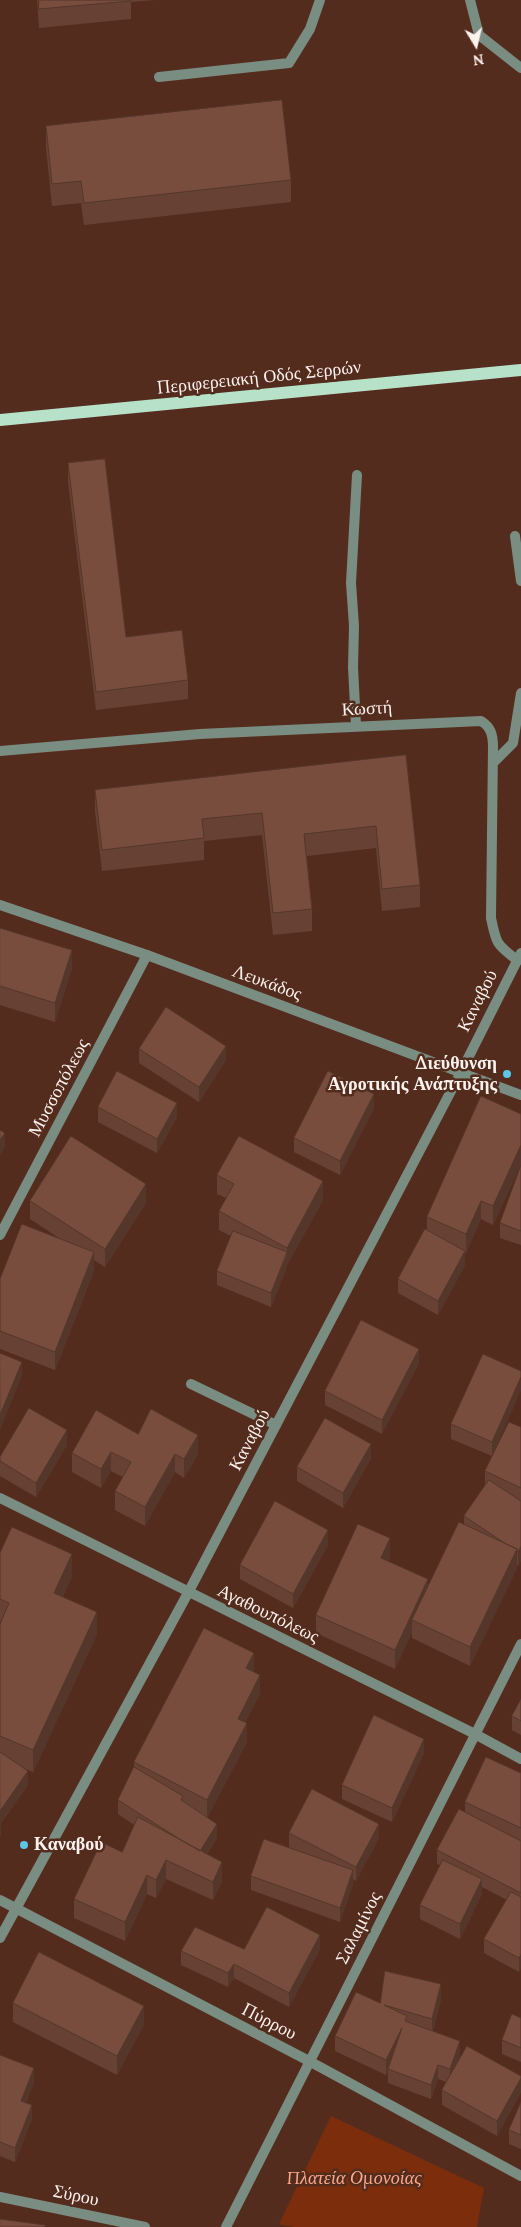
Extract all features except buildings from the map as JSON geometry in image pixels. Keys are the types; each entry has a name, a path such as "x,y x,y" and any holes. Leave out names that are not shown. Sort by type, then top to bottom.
{"main road":[{"name":"Περιφερειακή Οδός Σερρών","path":"0,420 521,370"}],"street":[{"path":"159,77 289,63 310,29 320,0"},
{"path":"470,0 479,35 521,68"},
{"path":"356,726 352,667 354,626 351,584 357,475"},
{"path":"515,536 521,581"},
{"path":"493,763 512,744 521,693"},
{"name":"Κωστή","path":"0,752 200,734 481,721 487,724 493,737 491,918 495,938 499,946 520,958"},
{"name":"Λευκάδος","path":"0,905 146,955 521,1095"},
{"name":"Μυσσοπόλεως","path":"0,1235 146,955"},
{"name":"Καναβού","path":"0,1938 188,1593 520,958"},
{"path":"191,1384 276,1425"},
{"name":"Αγαθουπόλεως","path":"0,1498 475,1734 521,1759"},
{"name":"Σαλαμίνος","path":"226,2227 521,1644"},
{"name":"Πύρρου","path":"0,1900 310,2061 521,2176"},
{"name":"Σύρου","path":"0,2197 145,2227"}],"green space":[{"name":"Πλατεία Ομονοίας","path":"331,2116 484,2188 477,2227 295,2227 279,2224"}],"place":[{"name":"Διεύθυνση Αγροτικής Ανάπτυξης","path":"507,1074"},
{"name":"Καναβού","path":"24,1845"}]}
